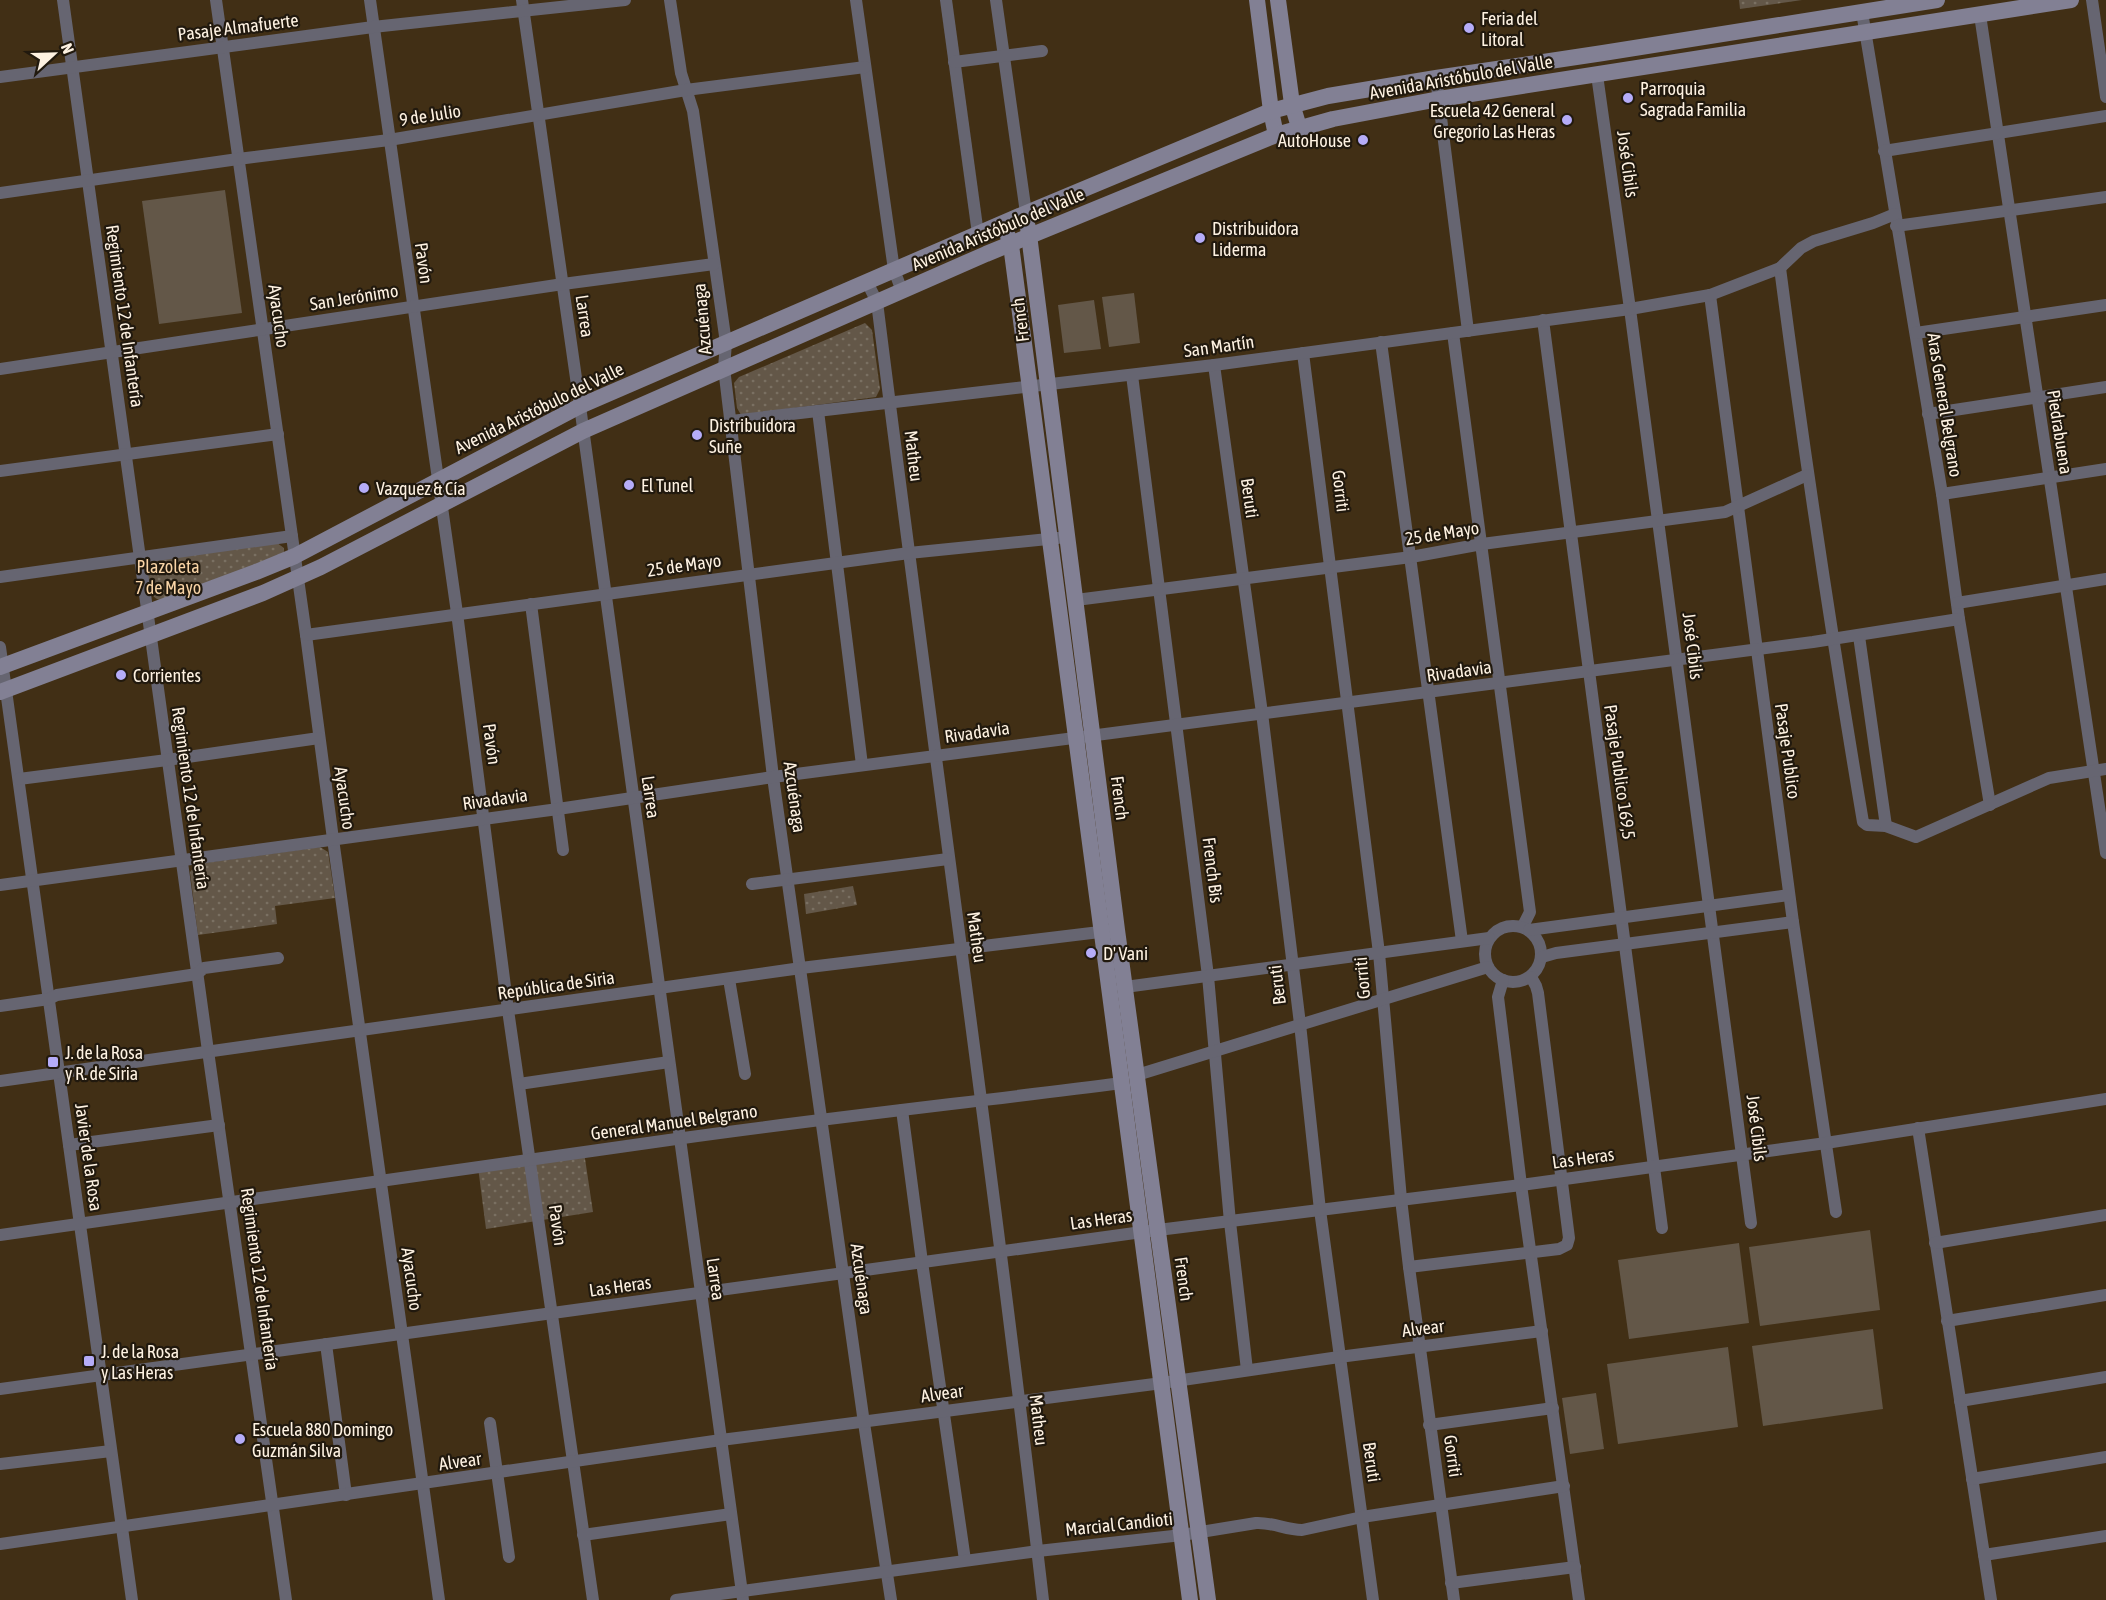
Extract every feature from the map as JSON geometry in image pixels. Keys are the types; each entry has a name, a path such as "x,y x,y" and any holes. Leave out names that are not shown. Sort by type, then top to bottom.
{"main road":[{"path":"1257,0 1276,135"},
{"path":"1278,0 1292,104 1299,127"},
{"name":"Avenida Aristóbulo del Valle","path":"1,666 295,556 580,406 1026,213 1271,111 1328,96 1436,78 1937,0"},
{"name":"Avenida Aristóbulo del Valle","path":"3,691 298,578 583,431 902,291 1299,127 1439,99 2072,0"},
{"name":"French","path":"1026,213 1076,600 1084,735"},
{"name":"French","path":"1003,223 1011,245 1050,539 1084,735 1190,1534 1190,1600"},
{"name":"French","path":"1110,931 1125,987 1130,1079"},
{"name":"French","path":"1190,1534 1208,1600"}],"street":[{"name":"Regimiento 12 de Infantería","path":"63,0 141,556 167,760 286,1600"},
{"name":"Ayacucho","path":"216,0 439,1600"},
{"name":"Pavón","path":"370,0 457,613 508,1010 593,1600"},
{"name":"Pasaje Almafuerte","path":"0,77 523,6 625,0"},
{"name":"Azcuénaga","path":"670,0 681,73 693,111 726,343 724,368 773,777 891,1600"},
{"path":"856,0 894,270 902,291"},
{"path":"946,0 978,234"},
{"name":"French","path":"996,0 1026,213"},
{"path":"2092,0 2106,97"},
{"name":"Larrea","path":"523,6 606,594 742,1595"},
{"name":"Aras General Belgrano","path":"1862,12 1942,494 1959,619 1990,805"},
{"name":"Piedrabuena","path":"1980,15 2024,317 2067,586 2100,770 2106,853"},
{"path":"954,62 1042,51"},
{"name":"9 de Julio","path":"0,193 389,140 686,90 865,67"},
{"name":"José Cibils","path":"1598,75 1751,1223"},
{"path":"1436,78 1468,331"},
{"path":"1884,151 2106,116"},
{"path":"2100,770 2049,778 1916,837 1908,836 1886,826 1867,825 1863,822 1807,475 1780,268 1801,248 1814,241 1873,224 2009,211 2106,197"},
{"name":"San Jerónimo","path":"0,369 112,354 563,284 714,264"},
{"name":"San Martín","path":"731,422 1214,365 1630,309 1710,295 1780,268"},
{"name":"Matheu","path":"867,282 877,302 948,859 982,1101 1043,1600"},
{"name":"Pasaje Publico","path":"1710,295 1789,895 1836,1212"},
{"path":"1916,333 2106,305"},
{"name":"Pasaje Publico 169,5","path":"1543,320 1662,1227"},
{"path":"1453,333 1530,912 1526,928"},
{"path":"1382,342 1462,940"},
{"name":"Gorriti","path":"1304,353 1379,953 1409,1267 1454,1600"},
{"name":"Beruti","path":"1214,365 1262,713 1339,1357 1374,1600"},
{"name":"French Bis","path":"1132,375 1208,976 1230,1221 1247,1370"},
{"path":"1928,414 2106,387"},
{"path":"818,411 862,765"},
{"path":"0,471 278,434"},
{"path":"1942,494 2106,469"},
{"name":"25 de Mayo","path":"1076,600 1411,557 1482,544 1725,512 1807,475"},
{"path":"0,577 292,536"},
{"name":"25 de Mayo","path":"306,635 837,562 1068,537"},
{"path":"1957,603 2106,579"},
{"path":"531,604 563,850"},
{"name":"Rivadavia","path":"0,885 1084,735 1756,650 1959,619"},
{"path":"1859,636 1886,826"},
{"name":"Javier de la Rosa","path":"0,647 3,691 19,779 132,1600"},
{"path":"19,779 319,738"},
{"path":"752,884 948,859"},
{"path":"1526,928 1539,941 1542,957 1540,965 1530,977 1522,981 1503,980 1492,973 1488,967 1485,952 1489,938 1504,926 1514,925 1526,928 1789,895"},
{"path":"1542,957 1556,953 1793,922"},
{"name":"República de Siria","path":"0,1082 801,968 1110,931"},
{"path":"1125,987 1489,938"},
{"path":"0,1006 49,999 57,994 197,974 204,968 278,958"},
{"path":"1130,1079 1488,967"},
{"path":"1409,1267 1559,1249 1566,1245 1569,1238 1538,993 1530,977"},
{"path":"729,979 745,1074"},
{"path":"1503,980 1498,997 1521,1185 1579,1600"},
{"path":"519,1084 669,1062"},
{"name":"General Manuel Belgrano","path":"0,1235 231,1204 380,1180 679,1138 982,1101 1130,1079"},
{"name":"Las Heras","path":"0,1389 843,1272 1654,1167 1826,1143 2106,1099"},
{"path":"902,1110 965,1560"},
{"path":"69,1145 219,1125"},
{"path":"1917,1128 1991,1600"},
{"path":"1935,1243 2106,1215"},
{"path":"1947,1321 2106,1295"},
{"name":"Alvear","path":"0,1544 498,1474 721,1440 864,1423 1542,1331"},
{"path":"326,1344 346,1495"},
{"path":"1960,1401 2106,1377"},
{"path":"1429,1425 1553,1408"},
{"path":"490,1422 509,1557"},
{"path":"0,1464 111,1451"},
{"path":"1972,1479 2106,1457"},
{"name":"Marcial Candioti","path":"676,1600 742,1595 965,1560 1265,1523 1302,1530 1362,1517 1564,1486"},
{"path":"583,1535 731,1514"},
{"path":"1984,1555 2106,1536"},
{"path":"1451,1583 1575,1567"}],"green space":[{"path":"1739,0 1802,0 1740,9"},
{"path":"225,190 242,313 159,324 142,201"},
{"path":"1134,293 1140,343 1109,347 1102,297"},
{"path":"1094,300 1101,349 1064,353 1058,305"},
{"path":"865,323 872,330 880,389 876,397 741,415 737,408 734,383 739,377"},
{"name":"Plazoleta 7 de Mayo","path":"277,543 284,548 280,556 160,600 151,591 147,566 153,559"},
{"path":"320,847 328,852 335,898 275,906 277,924 198,935 190,872 197,864"},
{"path":"853,886 857,905 806,914 804,894"},
{"path":"584,1152 593,1212 486,1229 478,1167"},
{"path":"1870,1230 1880,1310 1760,1326 1749,1247"},
{"path":"1739,1243 1749,1323 1629,1339 1618,1260"},
{"path":"1873,1329 1883,1409 1763,1426 1752,1346"},
{"path":"1728,1347 1738,1427 1618,1444 1607,1364"},
{"path":"1596,1393 1604,1449 1570,1454 1562,1398"}],"place":[{"name":"Feria del Litoral","path":"1469,28"},
{"name":"Parroquia Sagrada Familia","path":"1628,98"},
{"name":"Escuela 42 General Gregorio Las Heras","path":"1567,120"},
{"name":"AutoHouse","path":"1363,140"},
{"name":"Distribuidora Liderma","path":"1200,238"},
{"name":"Distribuidora Suñe","path":"697,435"},
{"name":"El Tunel","path":"629,485"},
{"name":"Vazquez & Cía","path":"364,488"},
{"name":"Corrientes","path":"121,675"},
{"name":"D' Vani","path":"1091,953"},
{"name":"J. de la Rosa y R. de Siria","path":"53,1062"},
{"name":"J. de la Rosa y Las Heras","path":"89,1361"},
{"name":"Escuela 880 Domingo Guzmán Silva","path":"240,1439"}]}
